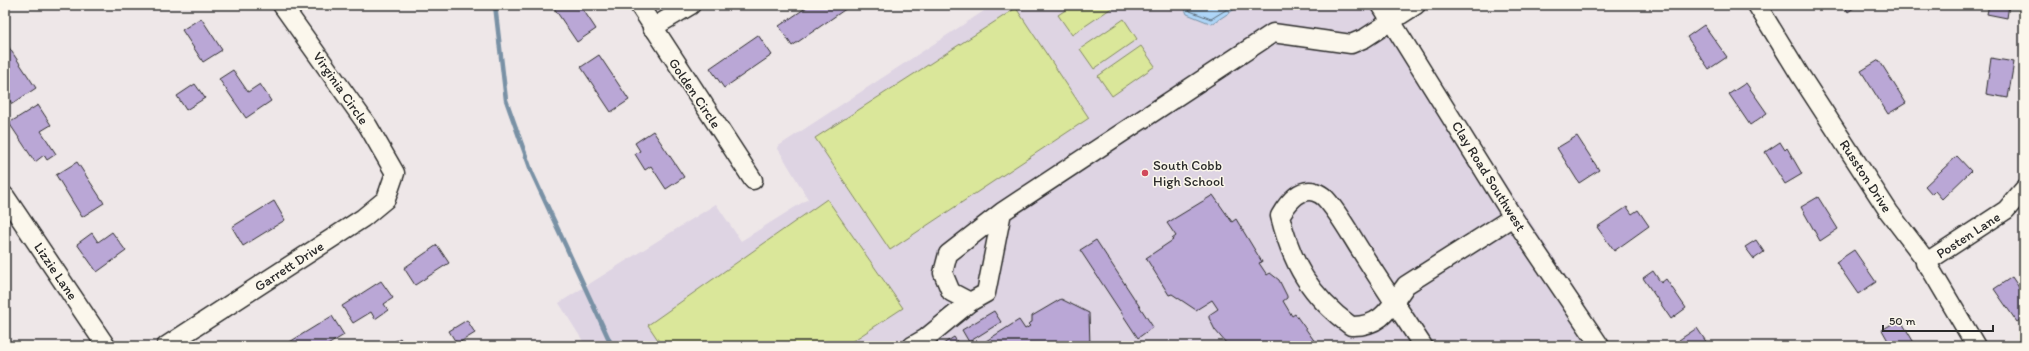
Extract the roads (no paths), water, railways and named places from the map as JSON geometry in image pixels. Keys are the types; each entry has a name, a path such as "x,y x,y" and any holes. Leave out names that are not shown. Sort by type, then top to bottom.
{"street":[{"name":"Virginia Circle","path":"282,5 368,126 395,173"},
{"name":"Golden Circle","path":"638,5 753,180"},
{"path":"652,28 691,5"},
{"name":"Clay Road Southwest","path":"1381,5 1513,216 1600,346"},
{"path":"970,302 951,292 943,273 948,254 1002,212 1273,33 1351,44 1365,38 1416,5"},
{"name":"Russton Drive","path":"1757,5 1800,75 1889,212 1925,262 1976,346"},
{"name":"Garrett Drive","path":"166,346 363,218 386,199 395,173"},
{"name":"Posten Lane","path":"1925,262 2006,210 2024,189"},
{"path":"1423,346 1394,302 1325,197 1315,192 1304,191 1287,203 1280,216 1288,246 1306,281 1334,313 1351,326 1369,325 1382,318 1394,302 1406,285 1513,216"},
{"name":"Lizzie Lane","path":"5,196 106,346"},
{"path":"912,346 926,338 970,302 986,293 1002,212"}],"water":[{"path":"1183,5 1241,5 1212,24 1187,14"}],"waterway":[{"path":"495,5 506,100 532,173 612,346"}],"place":[{"name":"South Cobb High School","path":"1145,173"}]}
